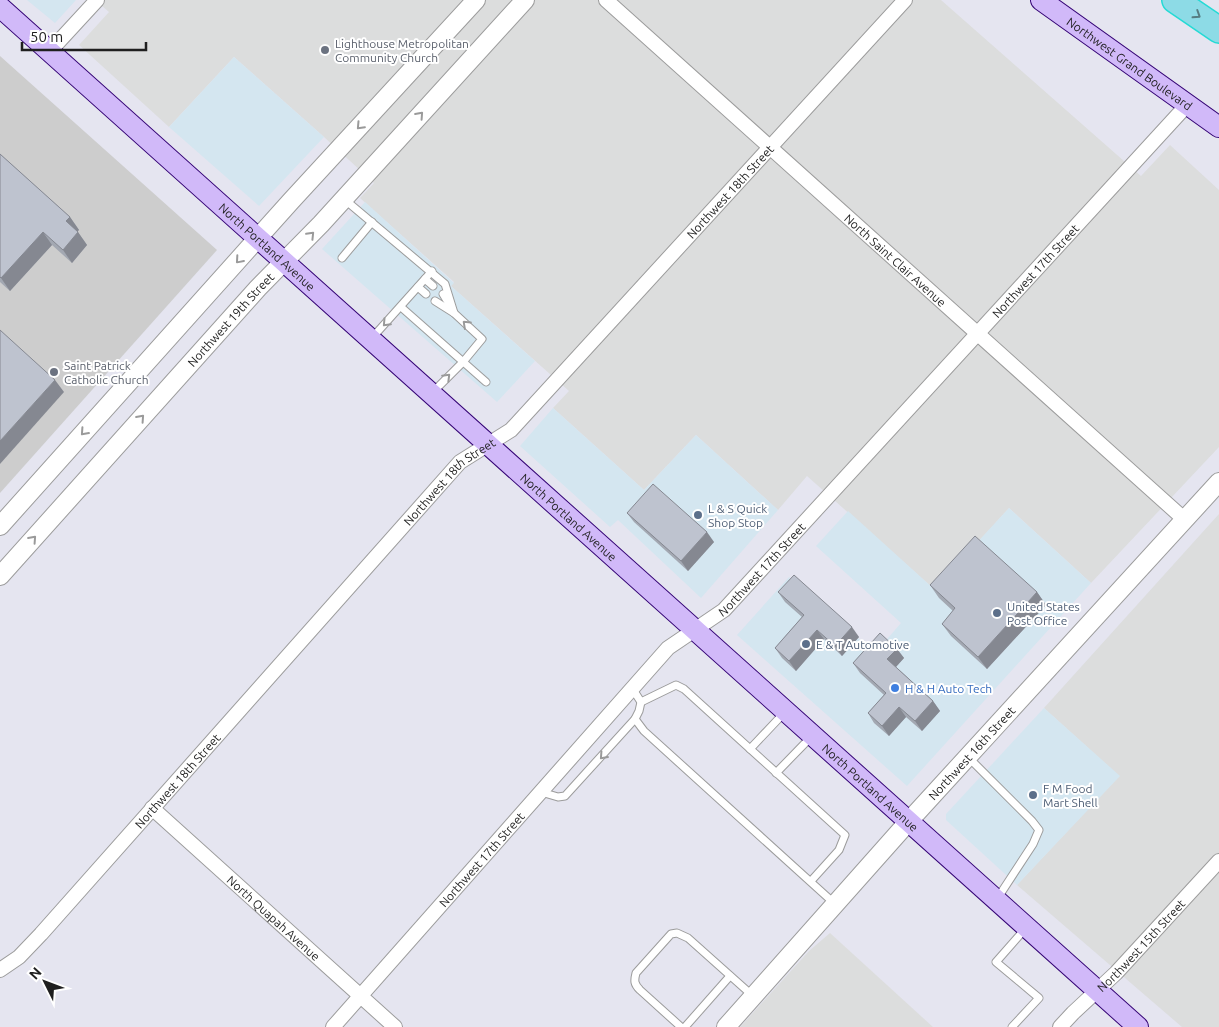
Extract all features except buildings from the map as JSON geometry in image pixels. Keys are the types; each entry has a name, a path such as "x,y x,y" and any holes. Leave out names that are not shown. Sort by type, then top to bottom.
{"highway":[{"path":"1175,0 1219,30"}],"main road":[{"name":"Northwest Grand Boulevard","path":"1041,0 1219,127"},
{"name":"North Portland Avenue","path":"0,6 1138,1027"}],"street":[{"path":"50,51 97,0"},
{"path":"0,526 258,238 476,0"},
{"name":"Northwest 19th Street","path":"0,576 258,288 344,198 525,0"},
{"name":"North Saint Clair Avenue","path":"606,0 1184,519"},
{"name":"Northwest 18th Street","path":"0,970 19,957 41,934 460,462 511,430 905,0"},
{"name":"Northwest 17th Street","path":"333,1027 668,648 724,610 1187,106"},
{"name":"Northwest 16th Street","path":"726,1027 909,821 1219,482"},
{"name":"North Quapah Avenue","path":"152,808 395,1027"},
{"name":"Northwest 15th Street","path":"1060,1027 1116,973 1219,861"}],"lane":[{"path":"344,198 445,284 454,313"},
{"path":"342,258 372,222"},
{"path":"371,339 432,271"},
{"path":"425,279 434,286"},
{"path":"418,287 426,294"},
{"path":"442,294 454,313"},
{"path":"432,393 463,362 482,339 454,313 435,302"},
{"path":"401,307 486,382"},
{"path":"641,702 676,685 684,689 845,835 839,850 811,881"},
{"path":"541,792 558,797 568,794 635,719 641,702 632,688"},
{"path":"750,749 786,711"},
{"path":"635,719 644,731 835,904"},
{"path":"776,773 813,735"},
{"path":"968,756 1032,821 1038,830 1033,844 996,900"},
{"path":"1012,1027 1039,998 996,962 1027,927"},
{"path":"681,1027 635,985 634,980 636,973 672,934 677,933 688,938 753,996"},
{"path":"685,1027 730,976"}],"shaded area":[{"path":"27,0 76,0 55,23"},
{"path":"95,0 941,0 1141,176 1170,145 1219,190 1219,447 1091,583 1009,508 935,590 807,476 778,510 696,435 644,490 553,408 569,391 451,286 454,282 360,198 374,183 324,137 234,57 169,127 79,45 109,12"},
{"name":"Saint Patrick Catholic Church","path":"0,56 217,250 0,493"},
{"path":"234,57 324,137 259,206 169,127"},
{"path":"365,202 454,283 451,286 535,361 497,402 322,249"},
{"name":"L & S Quick Shop Stop","path":"553,408 644,490 696,435 778,510 701,598 618,520 610,527 520,446"},
{"path":"1009,508 1091,583 907,786 737,635 789,577 875,653 901,623 816,546 848,511 934,589"},
{"path":"1219,514 1219,1027 1182,1027 1017,885 1119,776 1044,708"},
{"name":"F M Food Mart Shell","path":"1044,708 1120,776 1017,885 946,820 946,814"},
{"path":"830,933 933,1027 740,1027 809,951"}],"place":[{"name":"Lighthouse Metropolitan Community Church","path":"325,50"},
{"name":"Saint Patrick Catholic Church","path":"54,372"},
{"name":"L & S Quick Shop Stop","path":"698,515"},
{"name":"United States Post Office","path":"997,613"},
{"name":"E & T Automotive","path":"806,644"},
{"name":"H & H Auto Tech","path":"895,688"},
{"name":"F M Food Mart Shell","path":"1033,795"}]}
